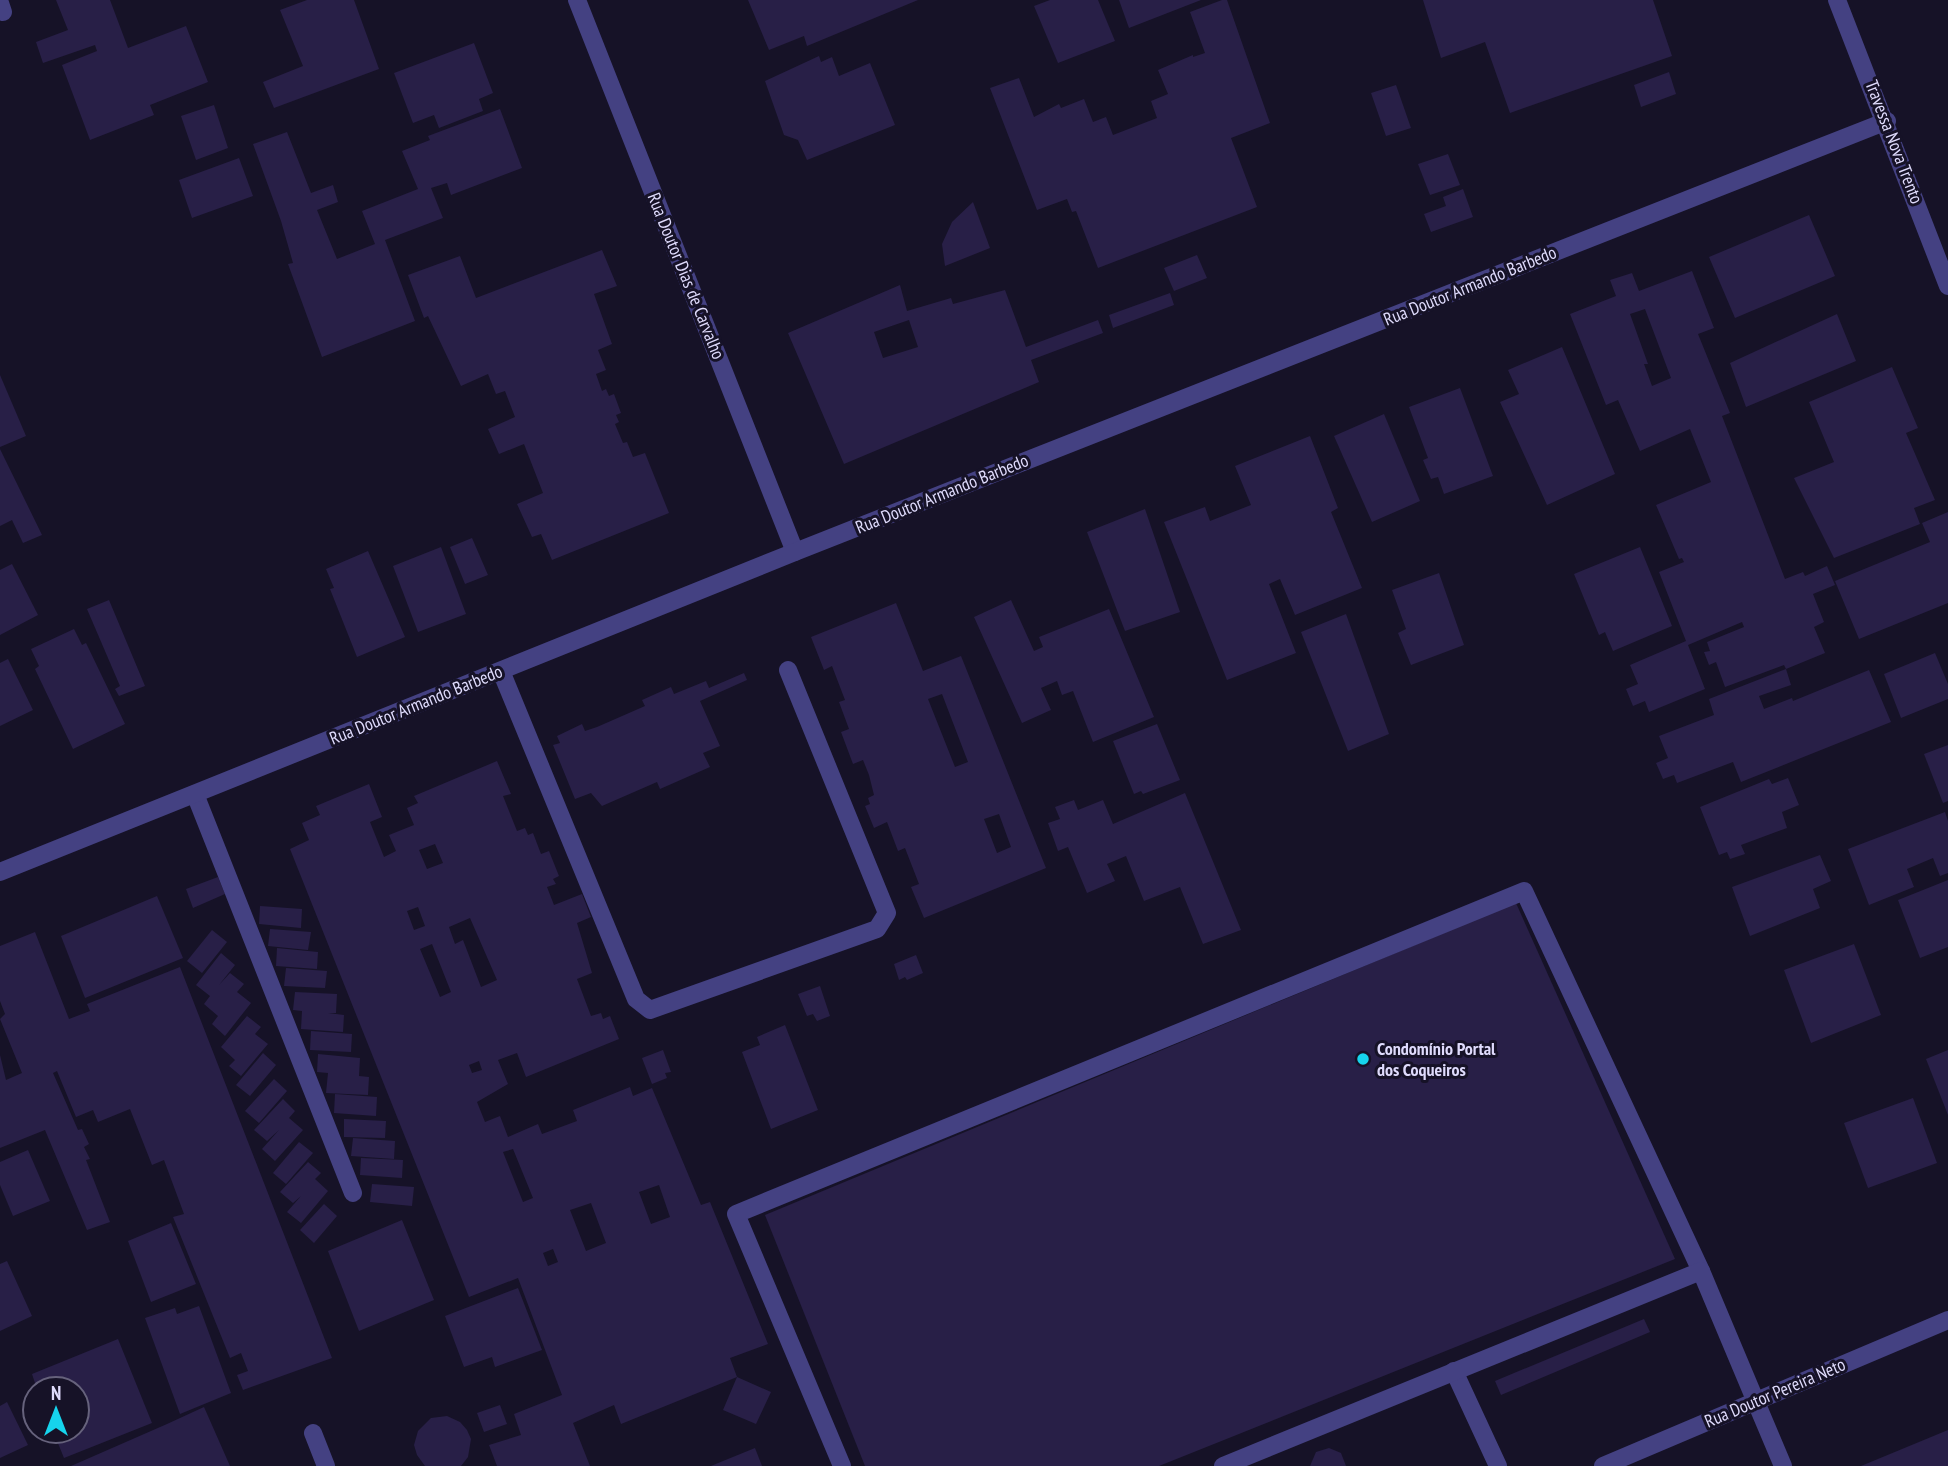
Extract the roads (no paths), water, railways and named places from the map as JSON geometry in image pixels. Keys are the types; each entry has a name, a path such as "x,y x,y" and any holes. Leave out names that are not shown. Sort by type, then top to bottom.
{"street":[{"name":"Rua Doutor Dias de Carvalho","path":"577,0 795,552"},
{"name":"Travessa Nova Trento","path":"1837,0 1887,121 1948,286"},
{"name":"Rua Doutor Armando Barbedo","path":"0,872 795,552 1887,121"},
{"path":"501,671 636,999 650,1010 877,929 887,913 788,670"},
{"path":"195,793 353,1193"},
{"path":"842,1466 736,1214 1524,891 1701,1271 1783,1466"},
{"path":"1223,1466 1701,1271"},
{"name":"Rua Doutor Pereira Neto","path":"1602,1466 1948,1320"},
{"path":"1454,1371 1498,1466"},
{"path":"313,1433 326,1466"}],"place":[{"name":"Condomínio Portal dos Coqueiros","path":"1363,1059"}]}
